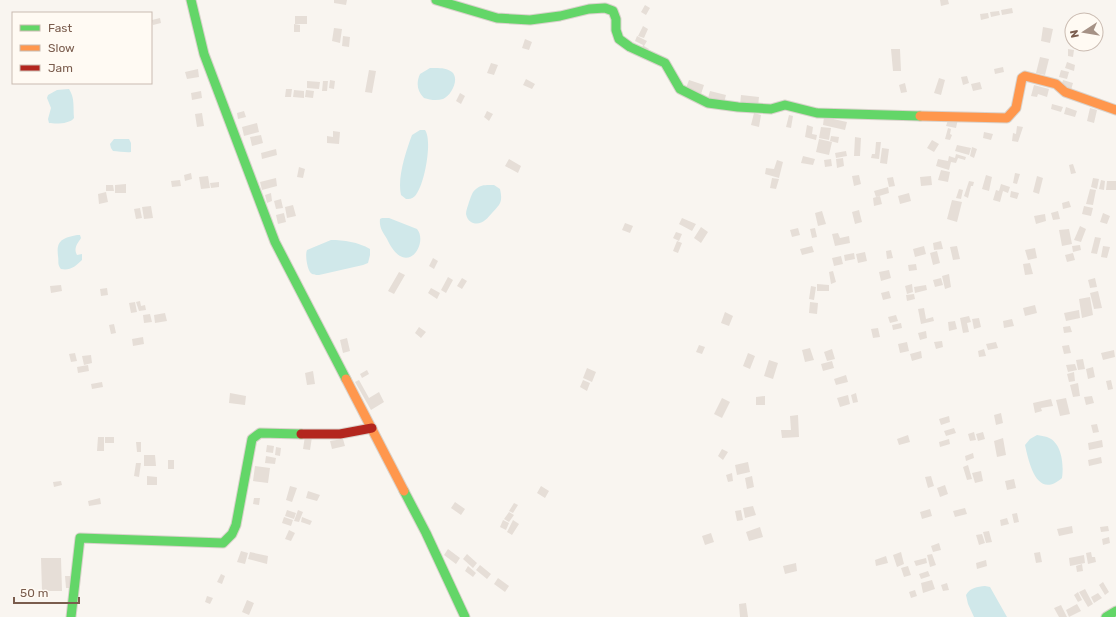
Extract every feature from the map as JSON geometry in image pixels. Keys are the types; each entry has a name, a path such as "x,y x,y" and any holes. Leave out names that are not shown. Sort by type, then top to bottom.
{"street":[{"path":"191,0 204,54 275,242 426,533 465,617"},
{"path":"436,0 497,18 530,20 560,16 589,9 605,8 613,11 616,19 616,30 619,39 630,47 664,63 680,90 708,103 771,109 785,105 817,113 1007,118 1016,108 1022,78 1025,76 1056,84 1065,92 1116,110"},
{"path":"71,617 80,538 223,543 232,534 236,525 252,439 260,434 340,434 372,428"},
{"path":"1106,617 1116,611"}],"water":[{"path":"430,68 447,69 454,75 454,87 443,99 434,100 424,98 419,90 418,81 420,74"},
{"path":"69,89 73,99 74,118 66,122 49,123 48,119 51,108 47,98 48,95 57,90"},
{"path":"420,130 425,130 428,144 424,174 415,196 413,198 406,199 401,195 401,173 412,135"},
{"path":"114,139 129,139 131,143 131,152 113,151 110,144"},
{"path":"494,185 500,189 501,200 499,205 483,222 477,224 471,222 466,214 473,193 480,186"},
{"path":"389,218 417,229 420,235 420,242 414,255 408,258 401,257 394,251 381,227 380,219"},
{"path":"80,235 81,238 76,246 76,252 77,255 82,254 82,260 73,268 61,269 58,263 59,243 68,237"},
{"path":"331,240 351,242 370,249 368,263 319,275 312,274 307,264 307,250"},
{"path":"1037,435 1047,437 1052,440 1056,444 1061,454 1063,467 1062,478 1053,484 1046,485 1040,482 1029,461 1025,445 1030,439"},
{"path":"985,586 990,587 1007,617 974,617 966,595 972,589"}],"building":[{"path":"334,0 347,0 346,5 334,3"},
{"path":"940,0 948,0 949,4 941,6"},
{"path":"645,5 650,8 646,15 641,12"},
{"path":"1012,8 1013,13 1002,15 1001,10"},
{"path":"999,11 1000,15 991,17 990,12"},
{"path":"988,13 989,18 981,20 980,14"},
{"path":"295,16 307,16 307,24 295,24"},
{"path":"160,18 161,23 153,25 152,20"},
{"path":"294,24 300,25 300,32 294,32"},
{"path":"643,26 648,29 644,38 638,36"},
{"path":"1043,27 1053,29 1050,43 1041,41"},
{"path":"334,28 342,29 340,43 332,41"},
{"path":"343,36 350,37 349,47 342,46"},
{"path":"637,36 647,41 644,46 649,49 641,50 643,45 635,41"},
{"path":"525,39 532,42 529,50 522,48"},
{"path":"891,49 900,49 901,71 893,71"},
{"path":"1068,52 1074,52 1073,57 1068,56"},
{"path":"1040,57 1049,59 1045,75 1036,73"},
{"path":"1067,62 1075,65 1074,71 1065,68"},
{"path":"491,63 498,65 494,75 487,73"},
{"path":"1003,67 1004,72 995,74 994,69"},
{"path":"198,69 199,77 187,79 185,72"},
{"path":"369,70 376,71 372,93 365,92"},
{"path":"1061,70 1069,72 1067,79 1059,77"},
{"path":"967,76 969,83 963,85 961,77"},
{"path":"939,78 945,80 941,95 934,93"},
{"path":"526,79 535,84 532,89 523,85"},
{"path":"330,80 335,81 334,89 329,88"},
{"path":"689,80 704,85 701,94 686,88"},
{"path":"1063,80 1073,83 1071,90 1061,87"},
{"path":"307,81 320,82 319,89 307,88"},
{"path":"323,81 328,81 327,91 322,91"},
{"path":"980,82 982,89 973,91 971,84"},
{"path":"905,83 907,92 901,93 899,85"},
{"path":"1034,85 1049,89 1047,97 1038,94 1037,97 1031,96"},
{"path":"286,89 292,89 291,97 285,97"},
{"path":"294,90 304,91 304,98 293,97"},
{"path":"306,90 314,91 313,98 305,97"},
{"path":"201,91 202,98 192,100 191,93"},
{"path":"710,91 726,95 724,103 708,98"},
{"path":"460,93 465,96 461,104 456,101"},
{"path":"741,95 759,97 758,107 740,105"},
{"path":"1052,104 1063,107 1061,112 1051,109"},
{"path":"1066,107 1077,111 1075,117 1064,114"},
{"path":"1090,108 1097,110 1094,123 1087,121"},
{"path":"244,111 246,117 238,119 237,113"},
{"path":"487,111 493,114 489,121 484,117"},
{"path":"202,113 204,126 197,127 195,114"},
{"path":"754,113 761,115 759,127 751,125"},
{"path":"789,115 793,116 791,128 786,127"},
{"path":"824,117 847,122 845,130 823,125"},
{"path":"949,117 958,119 956,128 946,126"},
{"path":"257,123 259,132 244,136 242,127"},
{"path":"807,125 813,127 812,134 817,135 816,140 805,137"},
{"path":"1017,126 1023,127 1018,142 1012,141 1013,133 1016,134"},
{"path":"821,127 831,128 829,140 819,138"},
{"path":"948,128 951,129 950,134 952,135 950,140 945,139"},
{"path":"333,131 340,132 339,144 327,143 327,136 333,137"},
{"path":"984,132 993,134 991,140 983,138"},
{"path":"261,135 263,143 252,146 250,137"},
{"path":"831,136 839,137 838,143 830,141"},
{"path":"855,137 861,138 860,156 854,156"},
{"path":"819,139 832,142 829,155 816,152"},
{"path":"932,140 939,144 934,152 927,148"},
{"path":"876,142 881,142 879,159 871,158 872,154 875,154"},
{"path":"957,145 971,148 969,155 955,151"},
{"path":"972,147 977,149 974,158 970,156"},
{"path":"882,148 889,149 887,164 880,163"},
{"path":"276,149 277,155 262,159 261,153"},
{"path":"846,151 847,156 836,158 835,153"},
{"path":"956,154 966,157 965,160 958,158 956,163 951,162 949,170 936,166 938,159 948,161 949,156 955,158"},
{"path":"803,156 815,159 813,165 801,163"},
{"path":"843,158 844,166 837,168 836,159"},
{"path":"509,159 521,166 518,173 505,166"},
{"path":"831,159 832,166 825,167 824,160"},
{"path":"777,160 783,162 779,178 765,174 766,168 774,169"},
{"path":"1073,164 1076,173 1071,174 1069,165"},
{"path":"299,167 305,169 303,178 297,177"},
{"path":"941,170 950,172 948,182 938,180"},
{"path":"191,173 192,179 185,181 184,175"},
{"path":"1015,173 1020,174 1017,184 1013,183"},
{"path":"859,175 861,184 854,186 852,176"},
{"path":"986,175 992,177 989,191 982,189"},
{"path":"208,176 210,188 201,189 199,177"},
{"path":"931,176 932,185 921,186 920,177"},
{"path":"1037,176 1043,178 1039,194 1033,192"},
{"path":"893,177 895,186 889,187 887,178"},
{"path":"276,178 277,186 262,190 260,182"},
{"path":"772,178 779,179 776,189 770,188"},
{"path":"1093,178 1099,179 1097,189 1091,187"},
{"path":"180,180 181,186 172,187 171,181"},
{"path":"1101,180 1105,181 1104,190 1099,189"},
{"path":"969,181 974,182 973,186 971,186 968,198 964,196"},
{"path":"1107,181 1116,181 1116,190 1106,190"},
{"path":"219,182 219,187 211,188 210,183"},
{"path":"126,184 126,193 115,193 115,185"},
{"path":"1001,184 1010,187 1008,193 1003,191 1000,202 993,200 996,190 999,191"},
{"path":"106,185 113,185 114,191 106,191"},
{"path":"888,187 889,193 876,197 874,191"},
{"path":"959,189 963,190 961,199 956,198"},
{"path":"1090,189 1096,190 1093,205 1086,204"},
{"path":"1011,191 1019,193 1017,199 1010,197"},
{"path":"106,192 108,202 99,204 98,194"},
{"path":"271,193 272,201 267,203 265,195"},
{"path":"909,193 911,201 900,204 898,196"},
{"path":"880,196 882,204 874,206 873,198"},
{"path":"281,199 283,208 276,209 274,201"},
{"path":"952,200 962,202 957,222 947,219"},
{"path":"1069,201 1071,207 1063,209 1062,203"},
{"path":"293,205 296,216 287,218 285,207"},
{"path":"151,206 153,218 144,219 142,207"},
{"path":"1084,206 1093,208 1091,216 1082,214"},
{"path":"140,208 142,218 136,219 134,209"},
{"path":"859,210 862,222 855,224 852,212"},
{"path":"822,211 826,224 818,226 815,213"},
{"path":"1058,211 1060,219 1053,220 1051,213"},
{"path":"284,213 286,222 278,224 276,215"},
{"path":"1103,213 1110,216 1107,224 1100,222"},
{"path":"1045,214 1046,221 1036,224 1034,216"},
{"path":"682,218 696,224 692,231 679,224"},
{"path":"625,223 633,226 630,233 622,230"},
{"path":"1080,226 1086,229 1081,242 1074,240"},
{"path":"701,227 708,232 701,243 694,238"},
{"path":"798,228 800,235 792,237 790,230"},
{"path":"815,228 817,237 812,238 810,229"},
{"path":"1069,229 1072,244 1062,246 1059,230"},
{"path":"676,232 682,234 679,241 673,238"},
{"path":"838,233 840,238 849,236 850,243 835,246 832,234"},
{"path":"1095,237 1101,238 1097,254 1091,253"},
{"path":"677,241 682,243 678,253 673,251"},
{"path":"941,241 943,249 934,250 933,243"},
{"path":"1080,245 1081,250 1073,252 1072,246"},
{"path":"812,246 814,252 802,255 800,249"},
{"path":"924,246 926,254 915,257 913,249"},
{"path":"957,246 960,259 953,260 950,247"},
{"path":"1103,246 1110,247 1107,258 1101,257"},
{"path":"1035,248 1037,258 1028,260 1025,250"},
{"path":"891,250 893,258 887,259 886,251"},
{"path":"937,251 940,263 933,265 930,253"},
{"path":"865,252 867,261 858,263 856,254"},
{"path":"854,253 855,259 845,261 844,255"},
{"path":"1073,253 1075,260 1067,262 1065,255"},
{"path":"841,256 843,264 834,266 832,258"},
{"path":"433,258 438,261 434,269 429,266"},
{"path":"1030,263 1033,274 1025,275 1023,264"},
{"path":"916,264 917,270 909,271 908,265"},
{"path":"889,270 891,278 881,281 879,272"},
{"path":"833,271 836,282 831,284 829,272"},
{"path":"399,272 405,275 394,294 388,291"},
{"path":"949,274 951,287 945,289 942,276"},
{"path":"448,277 453,280 446,293 441,290"},
{"path":"462,278 467,281 462,289 457,286"},
{"path":"941,278 943,285 935,287 933,280"},
{"path":"1095,278 1097,287 1090,288 1088,280"},
{"path":"817,284 829,285 829,291 817,291"},
{"path":"912,284 913,292 907,294 905,286"},
{"path":"61,285 62,291 51,293 50,286"},
{"path":"926,285 927,290 915,293 914,287"},
{"path":"811,286 816,287 814,300 809,299"},
{"path":"107,288 108,295 101,296 100,289"},
{"path":"431,288 440,293 437,299 428,293"},
{"path":"889,291 891,298 883,300 881,293"},
{"path":"1098,291 1102,308 1094,309 1090,293"},
{"path":"914,294 915,299 907,301 906,295"},
{"path":"1090,297 1093,315 1082,318 1079,299"},
{"path":"140,301 141,306 145,305 146,310 139,311 136,302"},
{"path":"135,302 137,312 131,313 129,303"},
{"path":"810,302 818,303 817,314 809,313"},
{"path":"1035,305 1037,313 1025,316 1023,308"},
{"path":"924,308 926,319 933,317 934,321 921,324 918,309"},
{"path":"1079,310 1080,318 1066,321 1064,313"},
{"path":"725,312 733,316 729,326 721,323"},
{"path":"165,313 167,321 155,323 154,315"},
{"path":"150,314 152,322 144,323 143,315"},
{"path":"896,315 898,321 890,323 888,317"},
{"path":"969,316 971,322 967,323 969,332 963,333 960,318"},
{"path":"979,318 981,327 974,329 972,319"},
{"path":"1012,319 1014,326 1004,328 1003,321"},
{"path":"955,321 957,329 949,331 948,322"},
{"path":"901,323 902,328 893,330 892,325"},
{"path":"114,324 116,333 111,334 109,325"},
{"path":"1070,326 1072,332 1064,333 1063,327"},
{"path":"419,327 426,332 421,338 415,333"},
{"path":"878,328 880,337 873,338 871,329"},
{"path":"926,331 927,338 920,340 918,333"},
{"path":"143,337 144,344 133,346 132,339"},
{"path":"347,338 350,351 343,353 340,340"},
{"path":"942,341 943,347 936,349 934,342"},
{"path":"907,342 909,351 900,353 898,344"},
{"path":"996,342 998,348 988,350 986,344"},
{"path":"699,345 705,347 702,354 696,352"},
{"path":"1069,345 1071,353 1064,354 1062,346"},
{"path":"810,348 814,360 805,362 802,350"},
{"path":"832,349 835,359 827,361 824,352"},
{"path":"984,349 986,356 979,357 978,351"},
{"path":"1114,350 1115,357 1103,360 1101,353"},
{"path":"921,351 922,358 912,361 910,354"},
{"path":"75,353 77,361 71,362 69,354"},
{"path":"748,353 755,356 750,369 743,366"},
{"path":"91,355 92,363 84,365 82,356"},
{"path":"1083,359 1085,369 1078,370 1076,360"},
{"path":"769,360 778,363 773,379 764,376"},
{"path":"832,361 834,368 823,371 821,364"},
{"path":"1075,364 1077,370 1068,372 1066,365"},
{"path":"88,365 89,371 78,373 77,367"},
{"path":"1093,367 1095,377 1088,379 1086,369"},
{"path":"587,368 596,372 592,382 583,378"},
{"path":"367,370 369,374 362,378 360,374"},
{"path":"313,371 315,384 307,385 305,373"},
{"path":"1074,372 1075,381 1069,382 1067,374"},
{"path":"846,375 848,382 836,385 834,379"},
{"path":"359,380 369,398 379,392 384,402 371,410 355,382"},
{"path":"583,380 590,383 587,391 580,387"},
{"path":"1111,380 1113,389 1108,390 1106,381"},
{"path":"102,382 103,387 92,389 91,384"},
{"path":"1078,383 1080,396 1073,397 1070,385"},
{"path":"230,393 246,396 245,405 229,403"},
{"path":"856,393 858,402 853,403 851,395"},
{"path":"848,395 850,404 840,407 837,398"},
{"path":"765,396 765,405 756,405 756,397"},
{"path":"1092,396 1094,403 1086,405 1084,397"},
{"path":"722,398 730,402 722,418 714,414"},
{"path":"1066,398 1070,414 1060,416 1056,400"},
{"path":"1051,399 1053,406 1041,408 1042,411 1035,413 1033,403"},
{"path":"1001,413 1003,423 996,425 994,415"},
{"path":"798,415 799,437 782,438 781,430 791,430 790,416"},
{"path":"949,416 950,422 941,425 939,419"},
{"path":"1097,424 1099,432 1093,433 1091,425"},
{"path":"954,428 956,433 946,436 944,431"},
{"path":"974,432 976,440 970,441 968,434"},
{"path":"983,432 985,439 978,441 976,434"},
{"path":"908,435 910,442 899,445 897,439"},
{"path":"305,436 312,437 310,450 303,449"},
{"path":"98,437 104,437 104,451 97,451"},
{"path":"105,437 114,437 114,443 105,443"},
{"path":"1003,438 1006,455 997,457 994,441"},
{"path":"343,439 345,446 332,449 330,441"},
{"path":"949,439 950,444 940,447 939,442"},
{"path":"1102,440 1103,447 1089,450 1088,443"},
{"path":"136,442 141,442 141,452 137,452"},
{"path":"267,445 274,446 273,453 266,452"},
{"path":"276,447 281,448 280,456 275,455"},
{"path":"722,449 728,452 723,460 718,456"},
{"path":"973,453 974,458 966,461 965,456"},
{"path":"144,455 155,455 156,466 144,466"},
{"path":"266,456 276,458 275,464 265,463"},
{"path":"1101,457 1102,463 1089,466 1088,460"},
{"path":"168,460 174,460 174,469 168,469"},
{"path":"748,462 750,472 737,475 735,465"},
{"path":"136,463 141,463 139,477 134,476"},
{"path":"968,465 972,479 967,480 963,467"},
{"path":"255,466 270,468 268,483 253,481"},
{"path":"981,471 983,481 975,483 972,473"},
{"path":"732,473 733,481 728,482 726,475"},
{"path":"147,476 157,477 157,485 147,485"},
{"path":"752,476 754,487 747,489 745,478"},
{"path":"931,476 934,486 928,488 925,477"},
{"path":"1014,479 1016,488 1007,490 1005,481"},
{"path":"61,481 62,485 54,487 53,482"},
{"path":"945,485 948,494 940,497 937,488"},
{"path":"290,486 297,488 292,502 286,500"},
{"path":"541,486 549,491 545,498 537,493"},
{"path":"308,491 320,495 317,501 306,498"},
{"path":"100,498 101,504 89,506 88,501"},
{"path":"254,498 260,498 259,505 253,504"},
{"path":"455,502 465,509 461,515 451,508"},
{"path":"514,503 518,505 513,513 509,511"},
{"path":"753,506 756,515 745,518 743,508"},
{"path":"965,508 967,514 955,517 953,511"},
{"path":"930,509 932,516 922,519 920,512"},
{"path":"287,510 296,513 294,519 285,516"},
{"path":"298,510 303,512 299,522 294,521"},
{"path":"741,510 743,520 737,521 735,511"},
{"path":"509,512 514,515 509,522 504,519"},
{"path":"1017,513 1019,522 1014,523 1012,514"},
{"path":"284,517 293,520 291,526 282,523"},
{"path":"302,517 312,521 310,525 301,522"},
{"path":"1007,518 1009,524 1001,526 1000,520"},
{"path":"503,520 509,523 506,530 500,527"},
{"path":"513,520 519,524 512,535 507,532"},
{"path":"1072,526 1073,533 1059,536 1057,529"},
{"path":"1108,526 1109,531 1101,532 1100,527"},
{"path":"760,527 763,537 749,541 746,532"},
{"path":"289,530 295,533 291,541 285,539"},
{"path":"989,531 992,542 986,543 983,532"},
{"path":"711,533 714,542 705,545 702,536"},
{"path":"982,534 985,543 979,545 976,535"},
{"path":"1109,537 1110,543 1103,545 1102,539"},
{"path":"939,543 941,550 933,552 931,546"},
{"path":"448,549 460,558 456,564 444,555"},
{"path":"241,551 248,553 245,564 237,562"},
{"path":"250,552 268,556 267,564 248,559"},
{"path":"901,552 904,564 897,567 893,555"},
{"path":"1040,552 1042,562 1036,563 1034,553"},
{"path":"1091,552 1092,557 1095,557 1096,562 1088,564 1086,553"},
{"path":"467,554 477,563 473,568 463,559"},
{"path":"932,554 936,565 930,567 927,555"},
{"path":"1084,555 1085,563 1070,566 1069,558"},
{"path":"886,556 888,563 876,566 875,560"},
{"path":"41,558 61,558 62,591 42,591"},
{"path":"926,558 927,563 916,566 914,561"},
{"path":"986,560 987,566 977,569 976,563"},
{"path":"796,563 797,571 785,574 783,566"},
{"path":"1082,564 1083,571 1077,572 1076,566"},
{"path":"480,565 491,574 487,579 476,570"},
{"path":"468,566 476,573 473,577 465,571"},
{"path":"908,566 911,575 904,577 901,568"},
{"path":"928,571 930,576 921,579 919,574"},
{"path":"221,574 225,576 222,584 217,582"},
{"path":"65,576 73,576 74,588 66,588"},
{"path":"498,578 509,586 505,592 494,584"},
{"path":"932,580 935,589 923,593 921,583"},
{"path":"1103,582 1109,592 1105,595 1099,585"},
{"path":"947,583 949,590 943,591 941,585"},
{"path":"1085,589 1093,604 1088,607 1079,592"},
{"path":"915,590 917,596 911,598 909,592"},
{"path":"1078,592 1082,600 1078,602 1074,595"},
{"path":"1098,593 1102,598 1094,603 1091,597"},
{"path":"207,596 213,598 210,604 205,602"},
{"path":"247,600 254,603 249,615 242,612"},
{"path":"746,603 748,617 740,617 739,604"},
{"path":"1077,604 1081,611 1069,617 1066,610"},
{"path":"1061,605 1067,617 1059,617 1054,608"}],"traffic: fast":[{"path":"191,0 204,54 275,242 346,379"},
{"path":"436,0 497,18 530,20 560,16 589,9 605,8 613,11 616,19 616,30 619,39 630,47 665,63 680,89 708,103 771,109 785,105 817,113 920,116"},
{"path":"71,617 80,538 223,543 232,534 236,525 252,439 260,433 301,434"},
{"path":"404,491 426,533 465,617"},
{"path":"1106,617 1116,611"}],"traffic: slow":[{"path":"920,116 1007,118 1016,108 1022,78 1025,76 1056,84 1065,92 1116,110"},
{"path":"346,379 404,491"}],"traffic: jam":[{"path":"301,434 340,434 372,428"}]}
